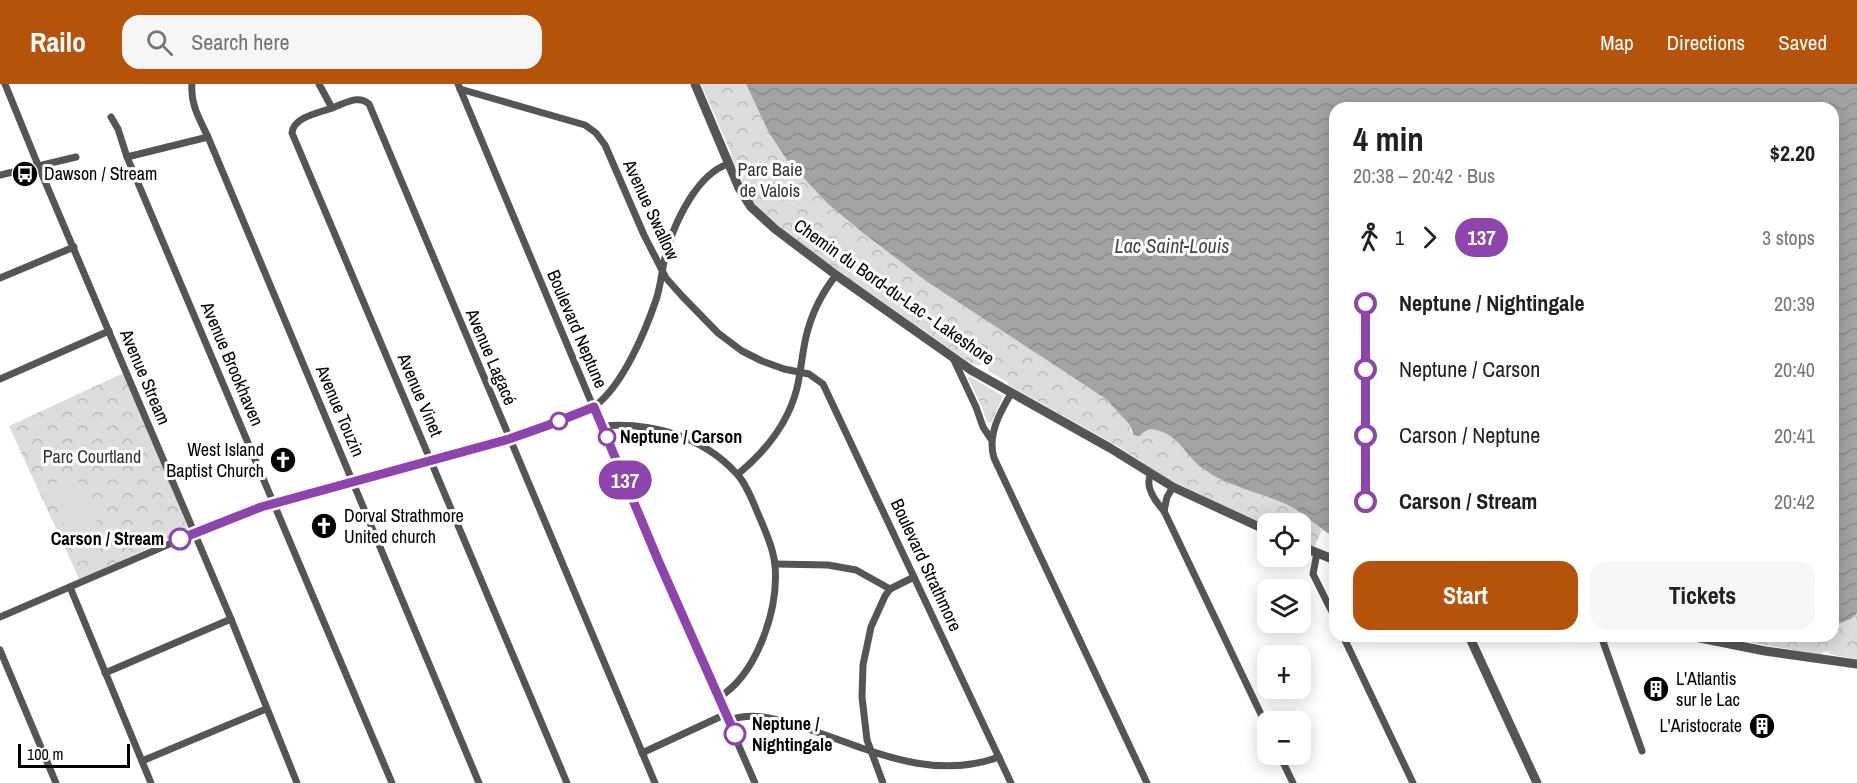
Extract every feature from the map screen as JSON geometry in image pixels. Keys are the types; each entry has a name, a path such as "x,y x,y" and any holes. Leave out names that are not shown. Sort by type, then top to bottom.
{"street":[{"name":"Avenue Touzin","path":"192,84 191,93 195,110 479,783"},
{"path":"319,84 332,108"},
{"name":"Chemin du Bord-du-Lac - Lakeshore","path":"695,84 742,195 756,213 836,275 953,358 1118,452 1173,487 1257,526"},
{"name":"Avenue Stream","path":"4,87 195,533 297,783"},
{"name":"Avenue Swallow","path":"459,87 585,125 596,133 605,145 644,235 663,271 682,296 728,342 755,358 784,369 800,372"},
{"name":"Boulevard Neptune","path":"459,87 755,783"},
{"name":"Avenue Lagacé","path":"332,108 359,99 369,104 655,783"},
{"name":"Avenue Vinet","path":"332,108 297,122 292,126 292,133 567,783"},
{"name":"Avenue Brookhaven","path":"111,117 392,783"},
{"path":"127,157 208,137"},
{"path":"0,175 76,157"},
{"path":"0,617 195,533 274,504 509,439 594,407 612,388 638,347 656,299 668,246 688,203 715,170 728,164"},
{"path":"0,278 74,247"},
{"path":"738,474 765,450 777,434 794,398 805,339 811,320 836,275"},
{"path":"0,379 109,331"},
{"path":"953,358 983,427 991,439 994,458 1004,482 1147,783"},
{"name":"Boulevard Strathmore","path":"800,372 814,376 826,388 1011,783"},
{"path":"991,439 1012,392"},
{"path":"602,426 627,424 656,428 694,441 722,459 738,474 753,502 775,564 774,593 769,620 752,662 732,689 718,698"},
{"path":"1151,474 1148,480 1157,504 1164,511 1259,711"},
{"path":"1164,511 1166,499 1173,487"},
{"path":"1311,551 1329,558"},
{"path":"1317,553 1313,574 1329,606"},
{"path":"775,564 828,565 856,570 890,588"},
{"path":"883,783 867,740 862,697 862,672 871,627 881,603 890,588 914,577"},
{"path":"70,587 151,783"},
{"path":"105,673 231,619"},
{"path":"1346,642 1413,783"},
{"path":"1472,642 1537,783"},
{"path":"1603,642 1642,751"},
{"path":"1720,642 1857,664"},
{"path":"0,650 56,783"},
{"path":"142,761 266,709"},
{"path":"642,753 727,717 756,716 771,717 871,753 932,769 969,766 999,756"},
{"path":"1285,765 1293,783"}],"green space":[{"name":"Parc Baie de Valois","path":"701,84 746,84 769,133 787,160 828,204 926,281 1106,399 1129,424 1131,432 1140,436 1149,430 1158,430 1175,440 1205,470 1287,504 1302,513 1257,513 1257,521 1170,480 1119,447 1007,384 1008,382 988,371 987,363 983,362 979,366 972,364 827,263 767,217 746,191"},
{"name":"Parc Courtland","path":"126,372 188,529 80,581 9,426"},
{"path":"969,376 1003,396 991,423 987,422"},
{"path":"75,475 101,530 72,542 47,487"},
{"name":"Parc Baie de Valois","path":"1311,521 1322,530 1314,547 1311,546"},
{"path":"93,540 99,554 77,563 71,549"},
{"path":"1857,613 1857,659 1829,654 1829,652 1823,652 1822,655 1749,642 1839,642 1839,624 1851,619"}],"water":[{"name":"Lac Saint-Louis","path":"746,84 1857,84 1857,613 1851,619 1839,624 1839,102 1329,102 1329,533 1311,520 1311,513 1302,513 1286,504 1214,476 1199,466 1177,441 1165,433 1152,430 1140,436 1134,435 1129,424 1106,399 926,281 828,204 787,160 769,133"}],"bus line":[{"name":"137","path":"180,539 261,507 509,439 594,407 658,560 735,734"}],"place":[{"name":"Dawson / Stream","path":"25,174"},
{"name":"Neptune / Carson","path":"607,437"},
{"name":"West Island Baptist Church","path":"283,460"},
{"name":"Dorval Strathmore United church","path":"324,526"},
{"name":"Carson / Stream","path":"180,539"},
{"name":"L'Atlantis sur le Lac","path":"1656,689"},
{"name":"L'Aristocrate","path":"1762,726"},
{"name":"Neptune / Nightingale","path":"735,734"}]}
